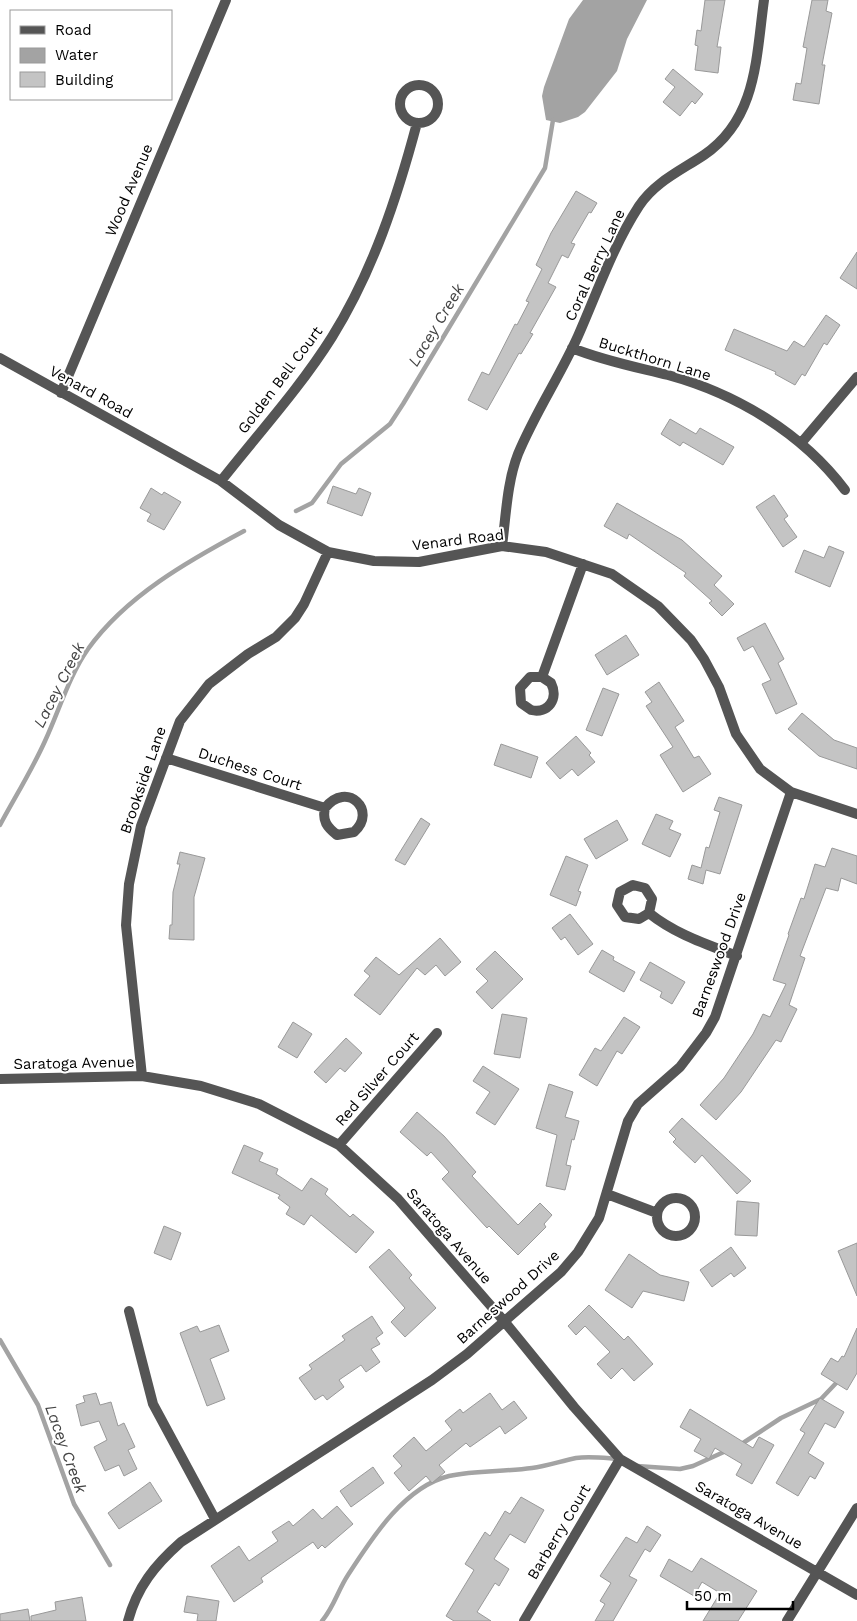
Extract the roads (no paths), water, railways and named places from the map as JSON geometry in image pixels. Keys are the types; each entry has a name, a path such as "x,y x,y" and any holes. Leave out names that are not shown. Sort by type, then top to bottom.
{"street":[{"name":"Wood Avenue","path":"61,393 226,0"},
{"name":"Coral Berry Lane","path":"502,546 509,490 518,455 572,348 623,236 640,205 664,180 716,146 730,132 742,113 750,92 764,0"},
{"name":"Golden Bell Court","path":"220,481 314,363 356,294 396,199 417,123"},
{"name":"Buckthorn Lane","path":"572,348 596,357 669,376 718,393 745,407 802,442 828,468 845,490"},
{"name":"Venard Road","path":"0,358 220,481 279,525 328,552 374,561 419,562 502,546 546,552 612,574 634,587 678,624 704,659 719,687 736,734 760,769 790,792 857,814"},
{"path":"802,442 857,377"},
{"name":"Brookside Lane","path":"142,1076 126,940 127,903 133,859 141,826 180,721 209,684 248,654 276,637 295,618 304,604 328,552"},
{"path":"542,676 582,564"},
{"name":"Duchess Court","path":"166,758 325,808"},
{"name":"Barneswood Drive","path":"128,1621 137,1593 163,1558 181,1542 432,1380 467,1354 561,1272 578,1252 599,1218 628,1120 638,1104 680,1066 706,1033 714,1017 737,956 790,792"},
{"path":"649,912 679,933 737,956"},
{"name":"Red Silver Court","path":"339,1144 437,1033"},
{"name":"Saratoga Avenue","path":"0,1079 142,1076 201,1086 244,1098 294,1120 339,1144 398,1199 620,1459 857,1595"},
{"path":"607,1194 657,1213"},
{"path":"129,1311 153,1404 215,1519"},
{"name":"Barberry Court","path":"524,1621 620,1459"},
{"path":"787,1621 857,1508"}],"water":[{"path":"583,0 647,0 627,39 617,71 585,112 578,117 560,123 546,120 542,96 544,87 569,19"}],"waterway":[{"name":"Lacey Creek","path":"296,511 312,503 341,464 390,424 545,168 553,120"},
{"name":"Lacey Creek","path":"0,825 40,752 81,659 103,630 139,596 159,581 244,531"},
{"name":"Lacey Creek","path":"0,1340 38,1405 74,1504 110,1565"},
{"path":"740,1445 781,1418 821,1399 839,1380"},
{"path":"637,1466 680,1469 693,1466 726,1451"},
{"path":"322,1621 330,1610 348,1575 379,1530 404,1502 433,1482 459,1474 532,1468 576,1458 618,1459"}]}
